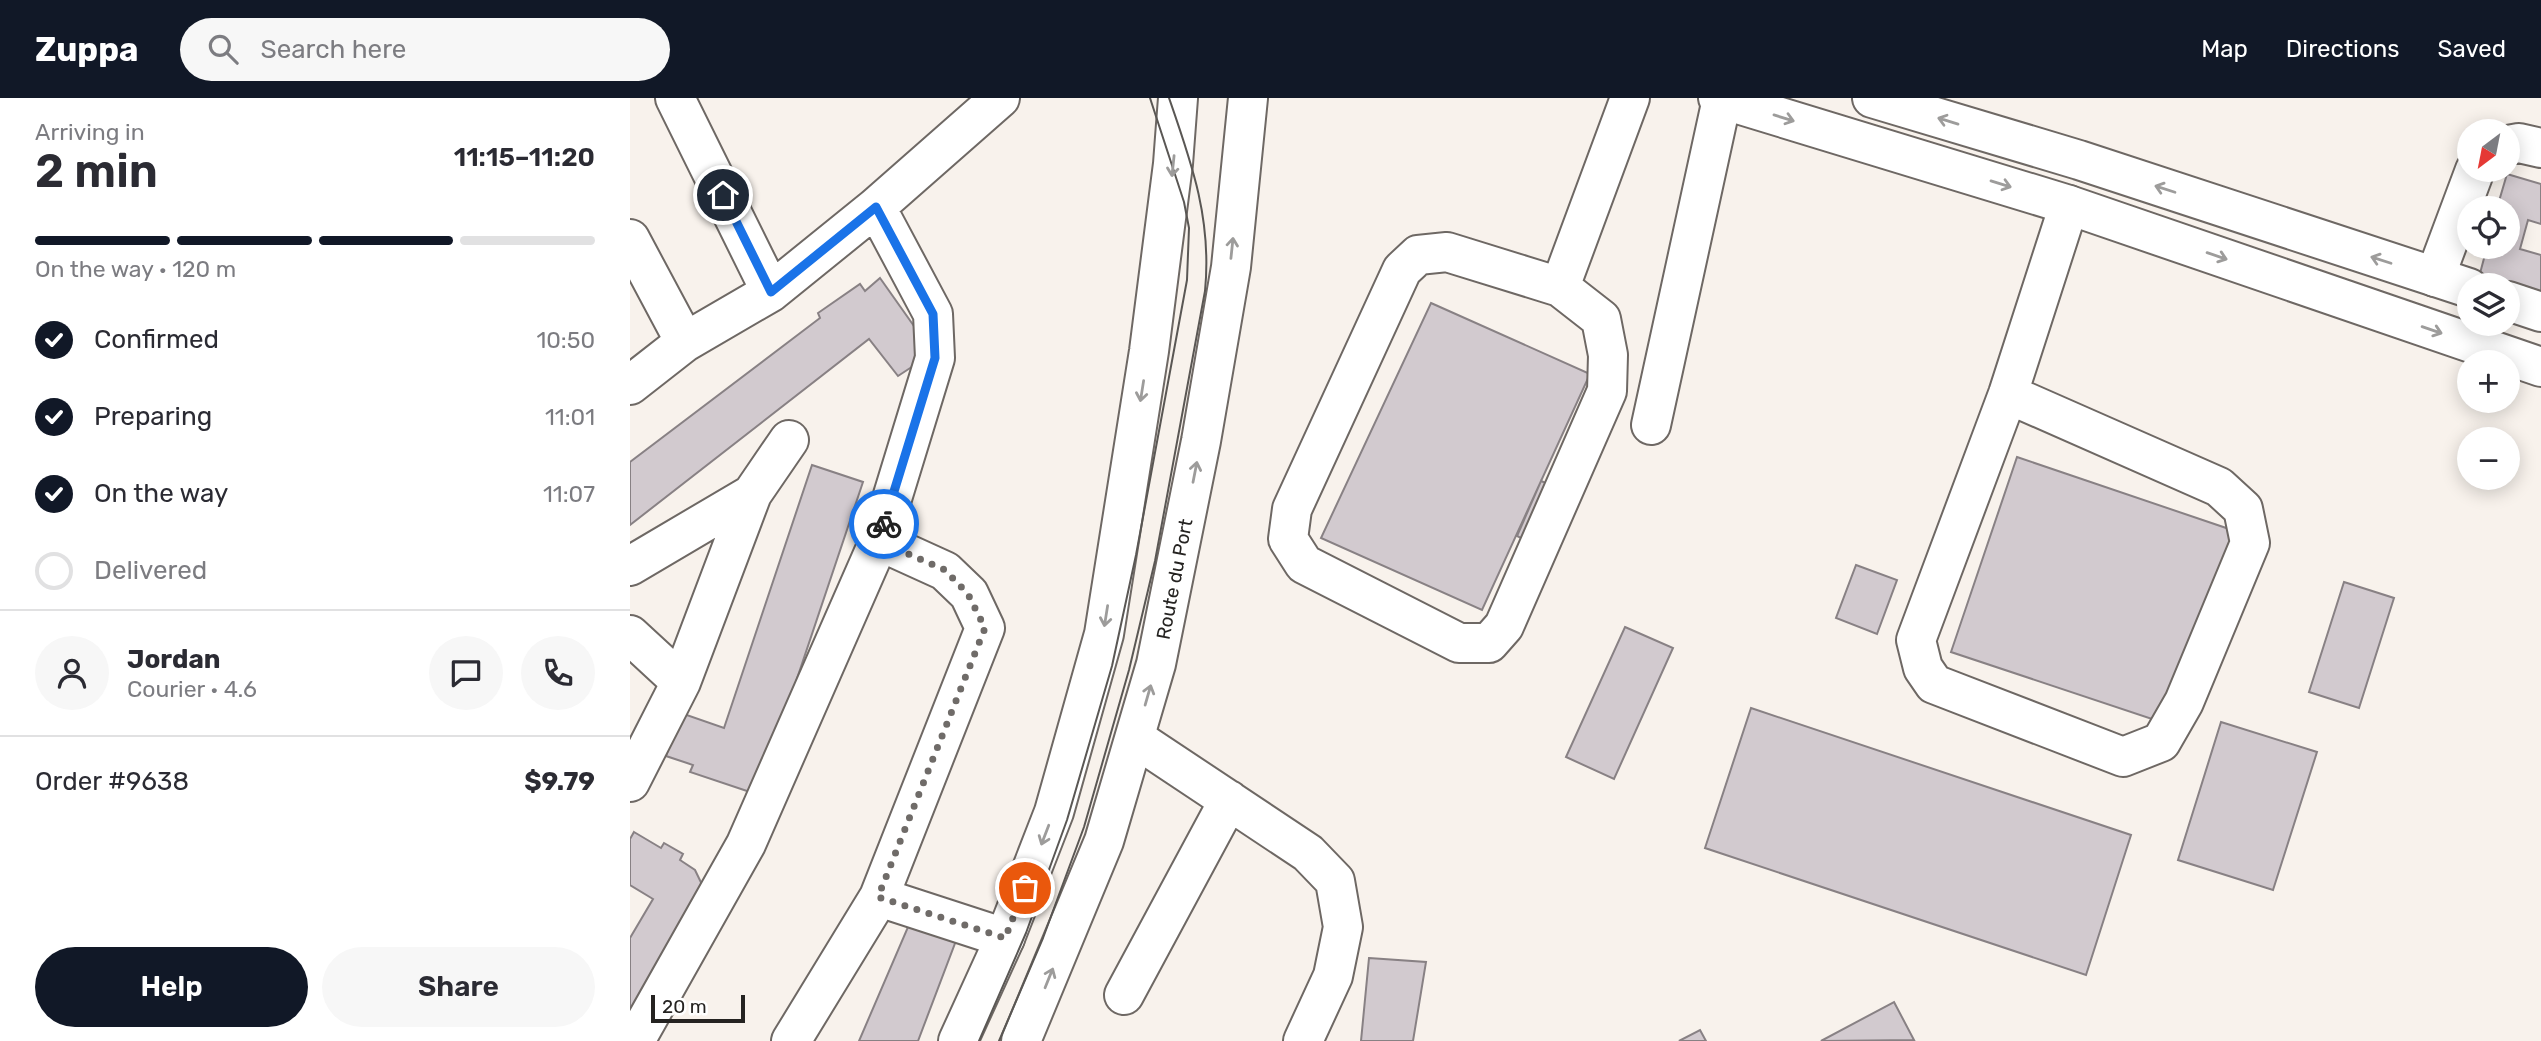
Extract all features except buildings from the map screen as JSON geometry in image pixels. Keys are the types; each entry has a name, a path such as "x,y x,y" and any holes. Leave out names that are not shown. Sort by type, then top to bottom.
{"main road":[{"path":"675,98 771,292"},
{"path":"630,385 685,342 771,292 876,207 1000,98"},
{"path":"958,1041 1005,938 1054,813 1104,634 1149,351 1173,164 1178,98"},
{"name":"Route du Port","path":"1021,1041 1104,841 1156,664 1201,441 1231,267 1248,98"},
{"path":"1560,287 1630,98"},
{"path":"1872,98 2079,160 2452,283 2473,182"},
{"path":"1651,425 1720,99 2069,205 2541,367"},
{"path":"2520,143 2541,148"},
{"path":"2008,394 2219,487 2243,509 2250,543 2184,702 2161,742 2123,757 1934,684 1923,668 1916,640 2008,394 2069,205"},
{"path":"635,1041 746,844 879,541 935,358 933,314 876,207"},
{"path":"630,239 685,342"},
{"path":"1447,252 1560,287 1601,319 1608,355 1607,391 1504,626 1489,643 1459,643 1304,564 1288,539 1292,509 1402,270 1418,255 1447,252"},
{"path":"2520,305 2541,312"},
{"path":"630,782 681,682 752,494 789,440"},
{"path":"630,566 752,494"},
{"path":"791,1041 878,897 985,628 968,594 945,570 879,541"},
{"path":"630,635 681,682"},
{"path":"1135,738 1308,853 1335,881 1343,927 1333,976 1303,1041"},
{"path":"1124,995 1229,800"},
{"path":"878,897 1005,938"}],"tram line":[{"path":"979,1041 1026,933 1067,820 1112,666 1136,555 1187,280 1189,228 1184,202 1150,98"},
{"path":"999,1041 1043,938 1084,827 1129,670 1155,561 1205,291 1206,240 1203,216 1192,169 1169,98"}],"way so far":[{"path":"884,524 879,541 945,570 968,594 985,628 878,897 1005,938 1025,888"}],"route":[{"path":"723,195 771,292 876,207 933,314 935,358 884,524"}]}
